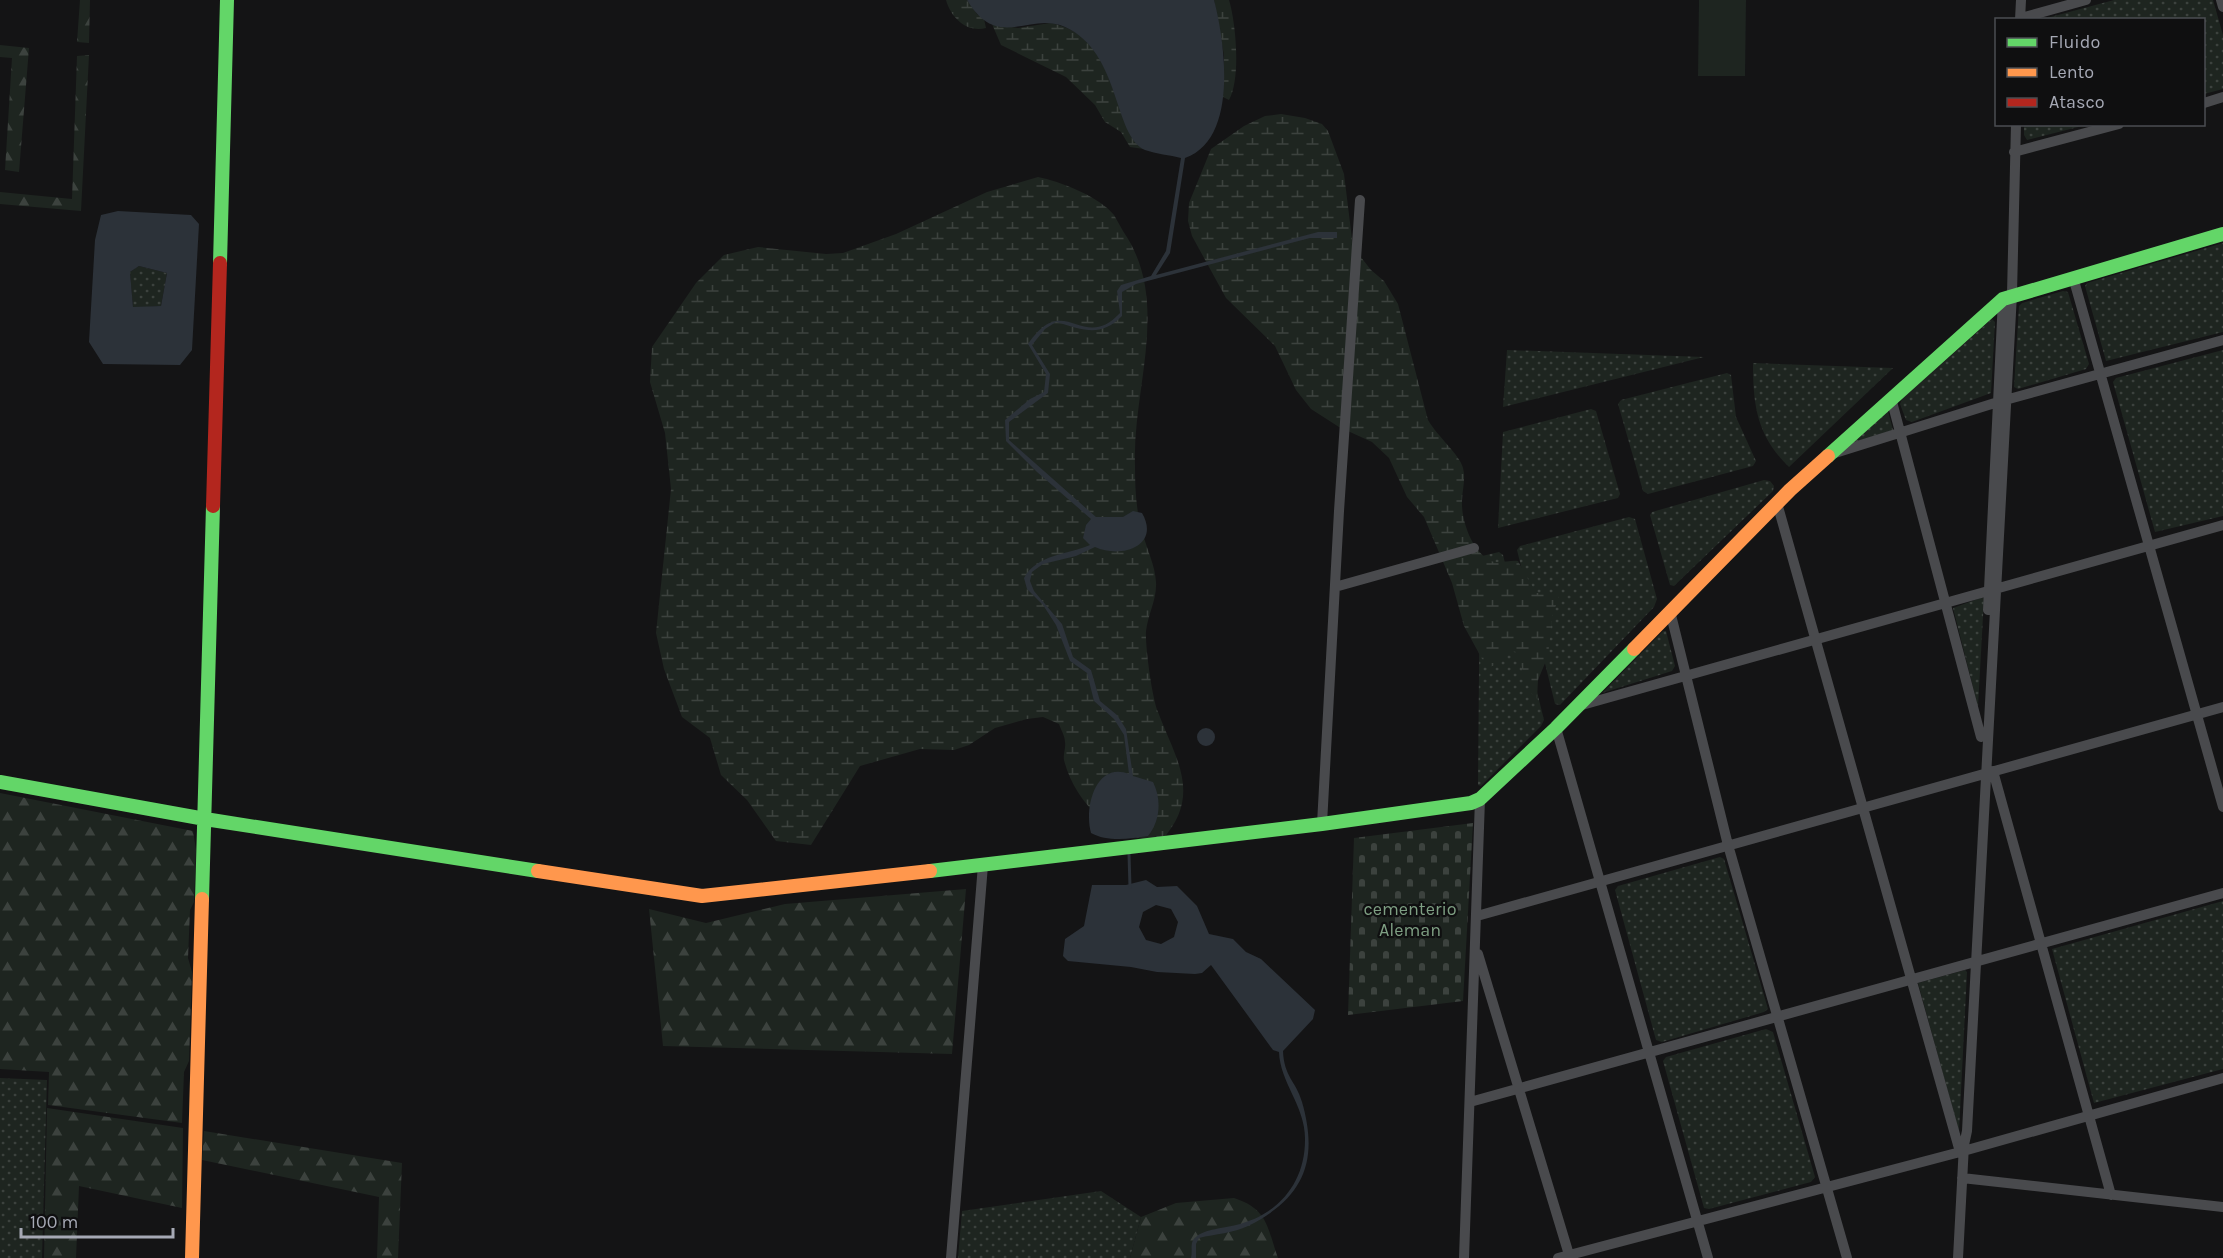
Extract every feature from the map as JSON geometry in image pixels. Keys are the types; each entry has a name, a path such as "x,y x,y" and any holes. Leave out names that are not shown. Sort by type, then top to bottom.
{"street":[{"path":"192,1258 227,0"},
{"path":"2020,18 2021,0"},
{"path":"2023,18 2086,0"},
{"path":"2221,0 2223,7"},
{"path":"2205,102 2223,98"},
{"path":"1958,1258 1962,1131 1986,773 1992,589 2016,126"},
{"path":"2014,152 2112,126"},
{"path":"1322,824 1360,200"},
{"path":"0,782 205,819 702,896 983,865 1322,824 1472,803 1480,799 1579,706 1777,503 2007,296 2223,234"},
{"path":"2073,277 2223,807"},
{"path":"1828,455 2002,401 2223,340"},
{"path":"1891,398 1981,738 1986,773 2041,943 2111,1195"},
{"path":"1777,503 1911,979 1962,1149"},
{"path":"1579,706 2223,525"},
{"path":"1335,587 1474,548"},
{"path":"1981,738 1992,589"},
{"path":"1670,611 1728,845 1847,1258"},
{"path":"1477,916 2223,707"},
{"path":"1556,728 1651,1052 1708,1258"},
{"path":"1464,1258 1480,799"},
{"path":"951,1258 983,865"},
{"path":"1470,1102 2223,893"},
{"path":"1475,945 1570,1256"},
{"path":"1558,1258 2223,1078"},
{"path":"1962,1178 2223,1207"}],"green space":[{"path":"80,0 90,0 89,43 77,42"},
{"path":"946,0 967,0 977,14 984,19 986,28 972,28 961,23 948,7"},
{"path":"1214,0 1229,0 1234,22 1236,65 1233,91 1229,100 1223,97 1224,55"},
{"path":"1699,0 1746,0 1745,76 1698,76"},
{"path":"2114,0 2213,0 2223,35 2223,89 2205,94 2205,18 2047,18"},
{"path":"1050,23 1072,30 1088,42 1099,57 1132,132 1144,149 1130,147 1121,132 1105,122 1095,105 1066,77 1001,45 992,24 1018,28"},
{"path":"0,45 29,48 19,172 5,170 12,58 0,57"},
{"path":"89,55 81,211 0,204 0,192 72,199 77,56"},
{"path":"1281,114 1305,118 1322,124 1328,131 1344,174 1353,247 1371,270 1384,281 1398,304 1428,420 1458,457 1463,468 1463,517 1473,543 1484,557 1491,561 1518,561 1536,593 1560,593 1552,617 1548,656 1538,680 1537,699 1531,693 1516,652 1507,650 1495,665 1487,668 1464,626 1452,583 1424,517 1407,497 1389,458 1372,442 1339,427 1311,409 1296,390 1275,346 1226,298 1192,236 1188,221 1189,203 1211,149 1244,126 1265,116"},
{"path":"2024,126 2082,126 2027,140 2024,135"},
{"path":"1038,177 1079,191 1108,208 1137,258 1145,287 1148,316 1136,436 1137,509 1156,582 1146,631 1149,672 1156,705 1182,777 1181,808 1174,824 1161,841 1128,835 1113,827 1087,805 1077,791 1064,760 1065,740 1059,724 1043,717 995,728 969,745 954,750 920,749 860,766 811,845 776,841 747,800 721,775 710,738 682,717 664,669 656,633 671,489 665,433 650,382 652,347 696,283 724,255 758,247 826,254 843,253 896,234 987,192"},
{"path":"2223,243 2223,332 2106,361 2085,286 2087,283"},
{"path":"139,266 167,273 161,306 133,308 130,272"},
{"path":"2063,291 2068,292 2089,364 2086,369 2018,389 2014,387 2019,306 2022,303"},
{"path":"1992,319 1995,322 1991,393 1912,422 1906,420 1900,404 1902,399"},
{"path":"1507,350 1704,357 1503,407"},
{"path":"2223,350 2223,516 2155,532 2113,382 2116,378"},
{"path":"1753,363 1893,368 1789,467 1770,444 1759,419 1754,393"},
{"path":"1727,373 1731,375 1736,417 1756,461 1753,466 1648,494 1643,491 1618,404 1621,400"},
{"path":"1591,409 1596,411 1620,494 1618,498 1498,528 1503,432"},
{"path":"1888,411 1893,430 1851,443"},
{"path":"1764,480 1770,481 1774,486 1773,491 1674,586 1670,585 1650,515 1652,512"},
{"path":"1629,517 1635,519 1657,599 1654,607 1560,705 1555,704 1517,550 1520,546"},
{"path":"1499,552 1503,555 1544,720 1541,726 1481,786 1478,785 1480,560 1482,556"},
{"path":"1984,598 1978,707 1953,608"},
{"path":"1663,631 1666,631 1675,666 1672,671 1602,693"},
{"path":"0,793 193,831 196,850 194,902 190,910 188,958 192,972 189,1061 184,1072 182,1123 48,1105 49,1072 0,1069"},
{"name":"cementerio Aleman","path":"1473,823 1463,1001 1348,1015 1354,838"},
{"path":"1720,857 1724,859 1768,1009 1662,1042 1656,1040 1615,890 1618,886"},
{"path":"966,889 952,1054 663,1046 649,909 706,923 785,904"},
{"path":"2223,901 2223,1069 2094,1103 2052,949"},
{"path":"1965,970 1967,972 1959,1132 1918,983"},
{"path":"1766,1029 1773,1032 1815,1177 1811,1182 1709,1209 1704,1208 1663,1061 1666,1057"},
{"path":"0,1078 47,1080 42,1258 0,1258"},
{"path":"47,1108 183,1128 182,1208 79,1186 76,1258 44,1258"},
{"path":"204,1131 402,1163 398,1258 377,1258 379,1197 202,1160"},
{"path":"1101,1191 1141,1217 1130,1258 958,1258 962,1211"},
{"path":"1234,1198 1254,1208 1265,1220 1278,1258 1130,1258 1141,1217 1176,1203"}],"shaded area":[{"path":"967,0 1214,0 1224,63 1221,111 1214,131 1202,147 1185,158 1170,253 1156,275 1318,232 1337,232 1337,238 1310,238 1136,284 1122,292 1122,316 1114,323 1099,330 1091,330 1056,322 1045,329 1032,345 1050,374 1048,393 1009,422 1009,440 1096,517 1123,517 1133,511 1142,513 1147,524 1146,534 1135,547 1116,551 1095,547 1076,556 1043,564 1032,572 1030,581 1034,591 1062,624 1073,657 1091,670 1100,701 1117,715 1126,729 1133,776 1153,782 1159,803 1155,824 1148,836 1111,839 1091,833 1089,812 1091,800 1100,781 1108,774 1117,772 1129,774 1124,735 1114,719 1094,701 1087,673 1070,661 1056,625 1043,605 1027,589 1024,578 1037,564 1053,556 1090,545 1083,538 1086,525 1091,519 1037,472 1006,441 1005,420 1030,399 1044,392 1046,374 1028,344 1041,329 1053,322 1063,321 1095,327 1107,324 1120,313 1117,291 1121,285 1151,276 1166,251 1181,158 1145,150 1135,142 1097,55 1083,39 1065,27 1052,23 1014,27 990,24"},
{"path":"118,211 191,215 199,224 192,350 180,365 103,364 89,342 95,240 101,215","holes":["139,266 167,273 161,306 133,307 130,272"]},
{"path":"1206,728 1212,731 1215,737 1212,743 1206,746 1200,743 1197,737 1200,731"},
{"path":"1146,880 1157,887 1177,886 1197,906 1209,934 1233,939 1246,952 1261,959 1315,1010 1313,1019 1283,1051 1288,1073 1300,1095 1307,1123 1309,1142 1302,1176 1294,1190 1267,1215 1243,1228 1199,1238 1196,1244 1196,1258 1191,1258 1192,1244 1200,1234 1251,1220 1264,1214 1286,1195 1300,1170 1304,1156 1305,1140 1302,1117 1280,1063 1279,1052 1273,1050 1211,965 1202,973 1195,974 1157,972 1068,961 1063,956 1065,939 1084,926 1092,885 1126,885","holes":["1156,905 1171,909 1178,922 1174,937 1161,944 1146,940 1139,927 1143,912"]}],"waterway":[{"path":"1129,854 1130,887"}],"traffic: fast":[{"path":"220,263 227,0"},
{"path":"1828,456 2003,299 2223,234"},
{"path":"202,899 213,506"},
{"path":"930,871 1322,824 1471,803 1480,799 1556,728 1634,649"},
{"path":"0,782 205,819 538,871"}],"traffic: slow":[{"path":"1634,649 1790,490 1828,456"},
{"path":"538,871 702,896 930,871"},
{"path":"192,1258 202,899"}],"traffic: jam":[{"path":"213,506 220,263"}]}
